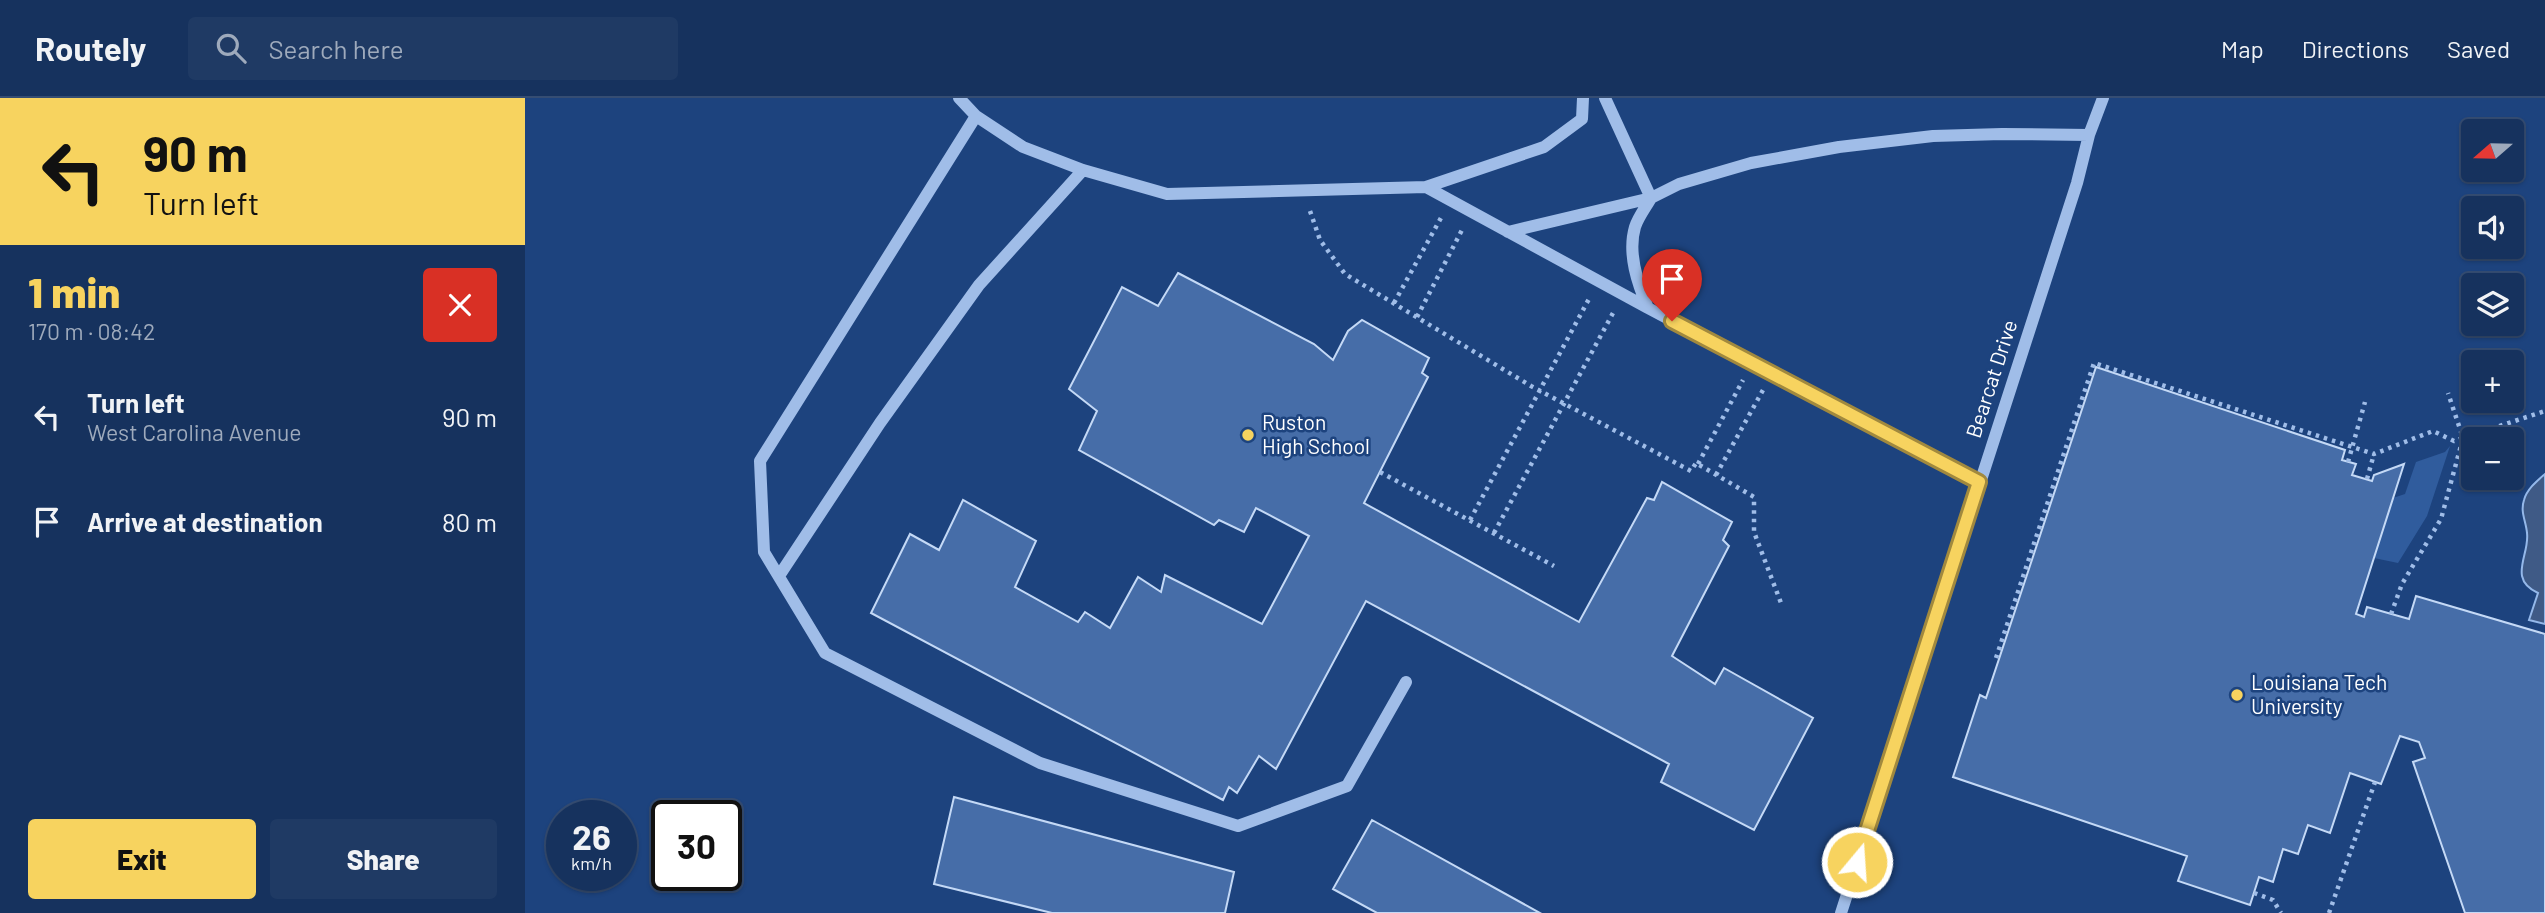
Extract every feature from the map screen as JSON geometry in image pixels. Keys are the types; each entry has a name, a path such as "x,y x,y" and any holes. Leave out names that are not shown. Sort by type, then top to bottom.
{"street":[{"path":"959,98 976,116 1023,148 1083,170 1167,194 1426,187 1544,147 1582,119 1583,98"},
{"path":"1605,98 1651,198"},
{"name":"Bearcat Drive","path":"1841,913 2103,98"},
{"path":"976,116 760,461 764,552 825,653 1040,764 1238,826 1347,786 1406,682"},
{"path":"1508,232 1651,198 1679,184 1751,163 1861,143 1933,136 2089,135"},
{"path":"779,576 880,422 979,285 1083,170"},
{"path":"1426,187 1648,308 1979,482"},
{"path":"1648,308 1637,284 1633,258 1635,228 1651,198"}],"path":[{"path":"1302,191 1320,240 1345,274 1540,390 1691,471 1696,463 1698,464 1743,379"},
{"path":"1394,303 1442,216"},
{"path":"1417,317 1464,227"},
{"path":"1470,520 1591,296"},
{"path":"1494,533 1615,309"},
{"path":"1996,658 2094,363 2374,454 2433,431 2454,441 2461,439"},
{"path":"1716,475 1763,389"},
{"path":"2448,393 2461,432"},
{"path":"2348,461 2365,402"},
{"path":"2496,427 2545,411"},
{"path":"2391,614 2402,584 2441,519 2461,445"},
{"path":"2367,480 2374,454"},
{"path":"1698,464 1754,497 1754,532 1781,603"},
{"path":"1380,472 1555,566"},
{"path":"2329,913 2375,782"},
{"path":"2254,893 2273,900 2281,913"}],"shaded area":[{"path":"2450,446 2427,516 2398,563 2374,558 2393,498 2405,494 2416,462 2445,452"},
{"path":"2545,474 2545,624 2529,620 2538,593 2524,581 2522,566 2527,541 2523,513 2525,496"}],"building":[{"path":"1178,273 1314,344 1333,360 1348,331 1362,320 1429,358 1422,373 1428,377 1364,503 1579,622 1647,498 1654,500 1662,482 1732,522 1723,540 1729,546 1672,656 1715,684 1724,668 1813,718 1754,830 1661,782 1669,764 1366,601 1276,769 1259,756 1237,793 1229,787 1223,800 871,613 910,534 939,550 963,500 1036,541 1015,587 1078,622 1085,612 1110,628 1138,577 1161,592 1165,575 1262,624 1309,536 1256,508 1244,532 1219,520 1214,525 1079,450 1097,411 1069,389 1122,287 1158,306"},
{"path":"2096,367 2345,450 2342,460 2356,464 2352,475 2372,481 2374,475 2404,464 2356,614 2364,617 2367,607 2409,619 2416,596 2545,634 2545,913 2465,913 2413,762 2425,758 2419,742 2400,736 2381,784 2350,773 2330,833 2308,825 2298,854 2283,849 2273,882 2259,877 2250,905 2178,881 2187,856 1953,777 1980,695 1986,698"},
{"path":"954,797 1234,872 1225,913 1052,913 934,884"},
{"path":"1372,820 1540,913 1377,913 1333,889"}],"place":[{"name":"Ruston High School","path":"1248,435"},
{"name":"Louisiana Tech University","path":"2237,695"}],"route":[{"path":"1672,321 1979,482 1857,862"}]}
